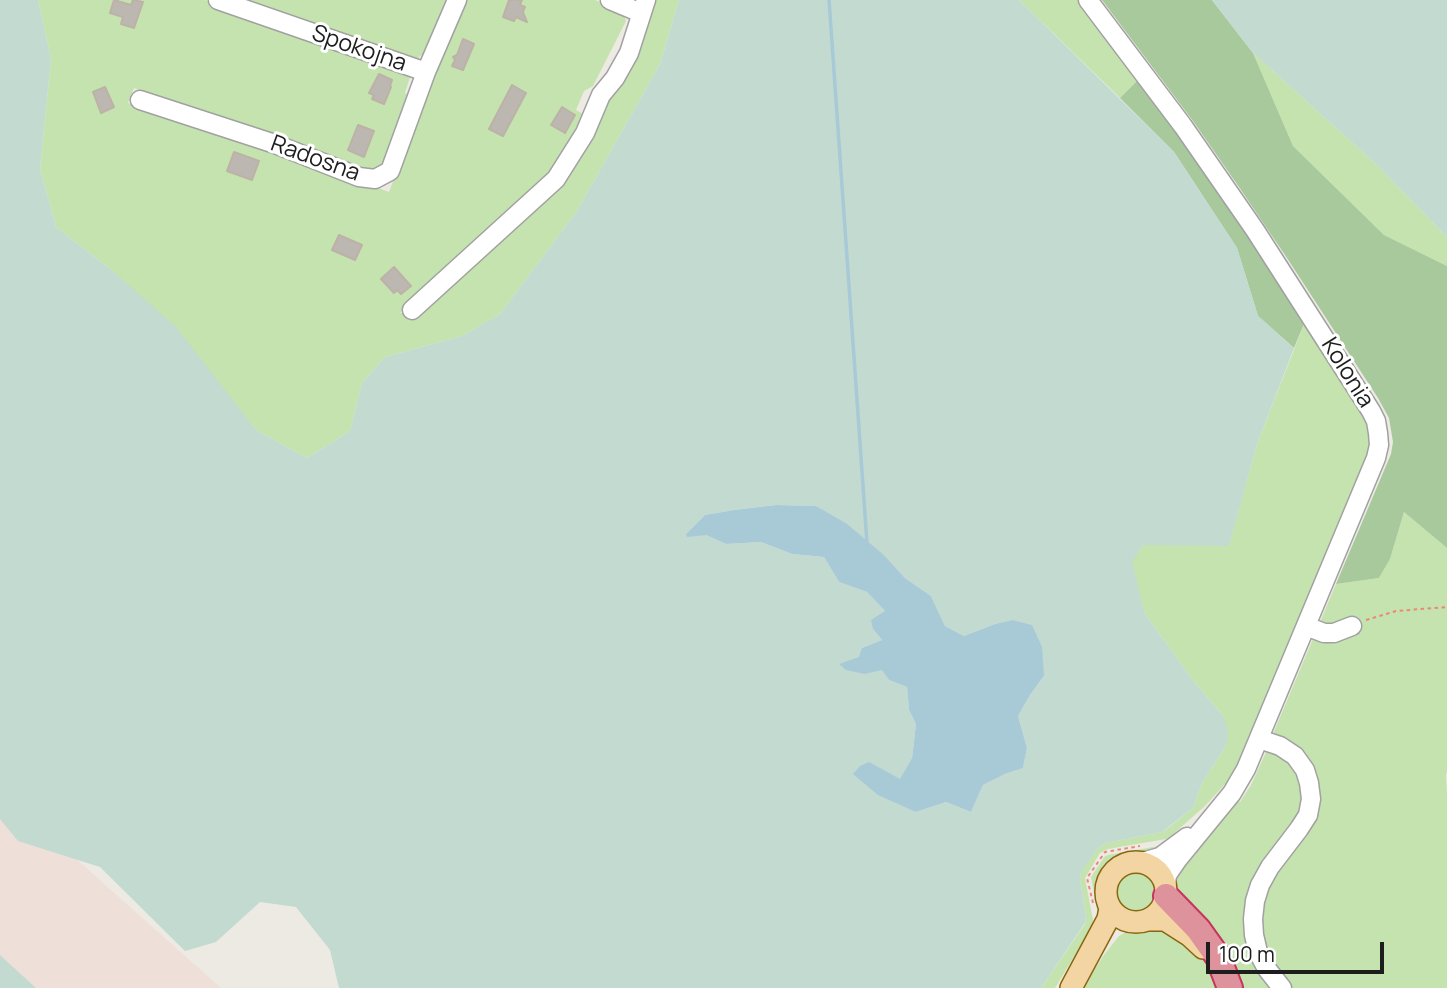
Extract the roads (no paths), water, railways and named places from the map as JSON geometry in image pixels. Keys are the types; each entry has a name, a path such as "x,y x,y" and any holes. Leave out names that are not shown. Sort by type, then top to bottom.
{"highway":[{"path":"1166,892 1218,957 1230,988"}],"main road":[{"path":"1074,984 1126,927 1160,910 1166,892 1160,875 1143,854 1122,865 1108,879 1102,910"},
{"path":"1102,910 1123,920 1165,920 1190,936 1213,961 1223,988"},
{"path":"1074,984 1108,919 1102,910"}],"street":[{"name":"Spokojna","path":"219,0 426,72 457,0"},
{"path":"412,310 556,179 585,132 601,95 615,78 629,53 643,6 610,0"},
{"name":"Kolonia","path":"1088,0 1210,164 1276,262 1371,411 1376,421 1379,446 1239,783 1167,875 1166,892"},
{"name":"Radosna","path":"139,100 275,144 359,177 375,178 390,171 426,72"},
{"path":"1306,626 1324,633 1334,633 1352,626"},
{"path":"1259,739 1280,747 1295,757 1305,770 1311,799 1308,815 1270,867 1255,901 1253,919 1258,952 1282,988"},
{"name":"Kolonia","path":"1143,854 1160,857 1207,822"}],"water":[{"path":"776,505 816,506 847,524 885,556 905,578 931,596 945,626 964,636 1012,620 1032,625 1042,647 1044,676 1018,716 1027,748 1023,768 983,785 971,812 946,802 916,812 878,795 853,774 860,766 869,762 900,779 912,758 916,724 909,710 907,687 889,680 882,670 865,674 846,670 839,664 859,657 862,648 882,640 873,629 871,620 885,611 867,592 839,582 824,557 792,554 761,542 726,544 706,535 687,537 686,534 705,515"}],"waterway":[{"path":"829,0 867,543"}]}
